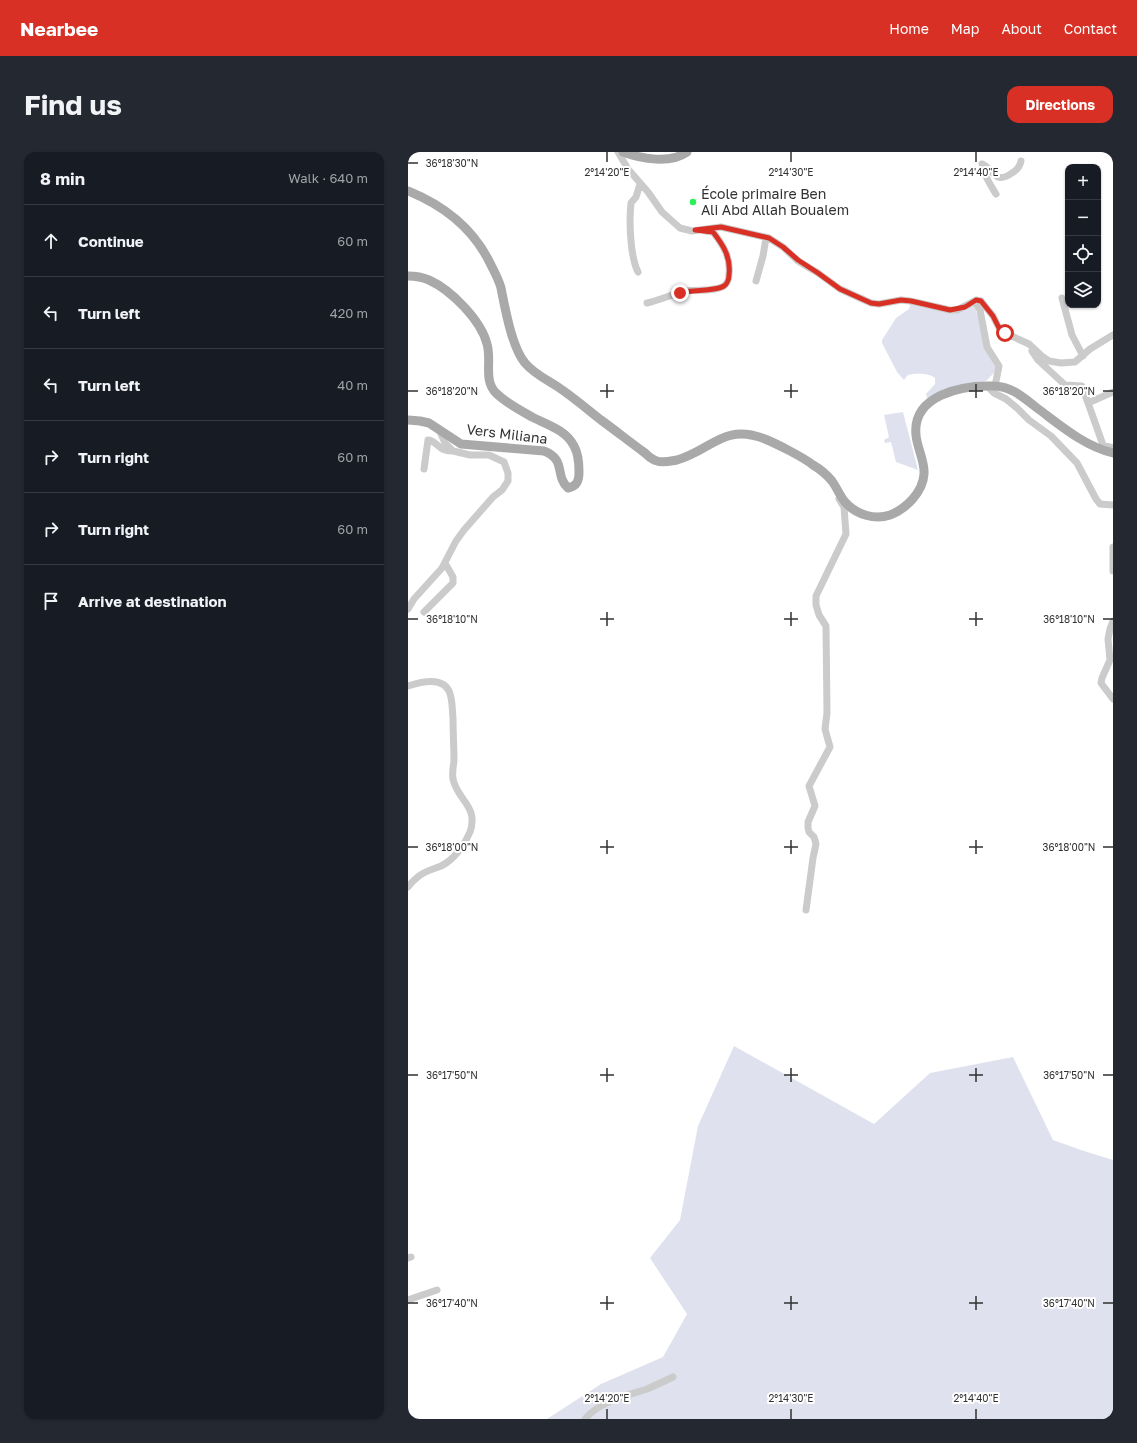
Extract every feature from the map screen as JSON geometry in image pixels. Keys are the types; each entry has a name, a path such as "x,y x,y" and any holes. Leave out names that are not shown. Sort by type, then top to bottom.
{"main road":[{"path":"623,152 640,157 668,159 680,157 687,152"},
{"path":"408,191 430,200 448,212 463,224 475,237 485,253 500,285 505,309 518,350 524,363 567,393 656,461 681,459 693,454 713,442 733,434 742,433 765,439 812,463 830,479 846,504 863,514 872,517 882,517 897,512 912,500 921,485 924,475 923,462 916,439 915,427 917,419 927,404 934,398 947,393 991,386 1011,389 1091,446 1113,453"},
{"name":"Vers Miliana","path":"408,276 419,276 441,287 462,305 474,318 487,343 489,352 489,382 494,391 513,406 557,429 567,436 574,445 577,454 579,474 578,482 574,486 568,488 563,483 556,460 552,454 544,451 461,444 439,428 429,423 408,420"}],"street":[{"path":"618,152 628,170 672,222 686,230 713,232 722,243 730,262 729,278 723,286 718,288 686,291 647,303"},
{"path":"996,194 982,164 994,175 1002,178 1007,177 1019,168 1021,161"},
{"path":"638,272 634,262 630,203 636,197 640,184"},
{"path":"695,230 721,227 766,238 775,242 840,289 871,303 879,304 901,300 950,310 957,310 976,300 981,301 993,316 999,328 1012,337 1034,347 1049,361 1061,363 1075,362 1090,349 1113,335"},
{"path":"756,281 766,238"},
{"path":"1062,298 1072,335 1083,356"},
{"path":"970,303 977,305 980,310 988,347 999,366 991,386 994,392 1006,399 1029,420 1051,436 1077,463 1100,504 1113,505"},
{"path":"1026,343 1038,360 1065,385 1082,386 1103,445 1113,448"},
{"path":"1088,403 1113,392"},
{"path":"439,428 445,443 453,451"},
{"path":"408,609 414,599 442,568 456,541 464,530 494,496 502,490 508,481 508,473 504,462 489,455 470,455 443,450 432,441 428,440 424,469"},
{"path":"806,910 816,844 814,837 809,832 808,828 808,822 815,806 809,786 830,748 825,730 827,714 826,626 819,615 816,605 816,596 846,534 844,507 826,478 826,475"},
{"path":"1113,547 1113,571"},
{"path":"424,612 453,583 453,577 445,563"},
{"path":"1113,621 1108,639 1110,660 1101,683 1113,699"},
{"path":"408,686 419,682 430,681 443,685 449,690 452,701 454,745 453,779 472,814 472,822 469,833 461,848 450,860 443,865 419,876 408,886"},
{"path":"408,1300 437,1290"},
{"path":"585,1419 598,1408 673,1377"}],"shaded area":[{"path":"910,305 941,311 970,306 975,308 996,367 994,373 986,381 941,392 927,398 926,394 935,384 935,378 926,374 915,374 908,375 904,380 897,372 882,343 882,340 896,318 909,309"},
{"path":"903,412 918,470 896,462 891,442 885,443 884,440 889,437 884,415"},
{"path":"734,1046 874,1124 930,1073 1013,1057 1053,1140 1113,1160 1113,1419 547,1419 601,1384 663,1357 687,1314 650,1258 680,1220 698,1126"}],"place":[{"name":"École primaire Ben Ali Abd Allah Boualem","path":"693,202"}],"route":[{"path":"680,293 686,291 718,288 726,284 729,278 730,262 722,243 713,232 695,230 721,227 753,236 769,238 840,289 863,298 871,303 879,304 901,300 921,303 942,309 957,310 976,300 981,301 993,316 999,328 1005,333"}]}
